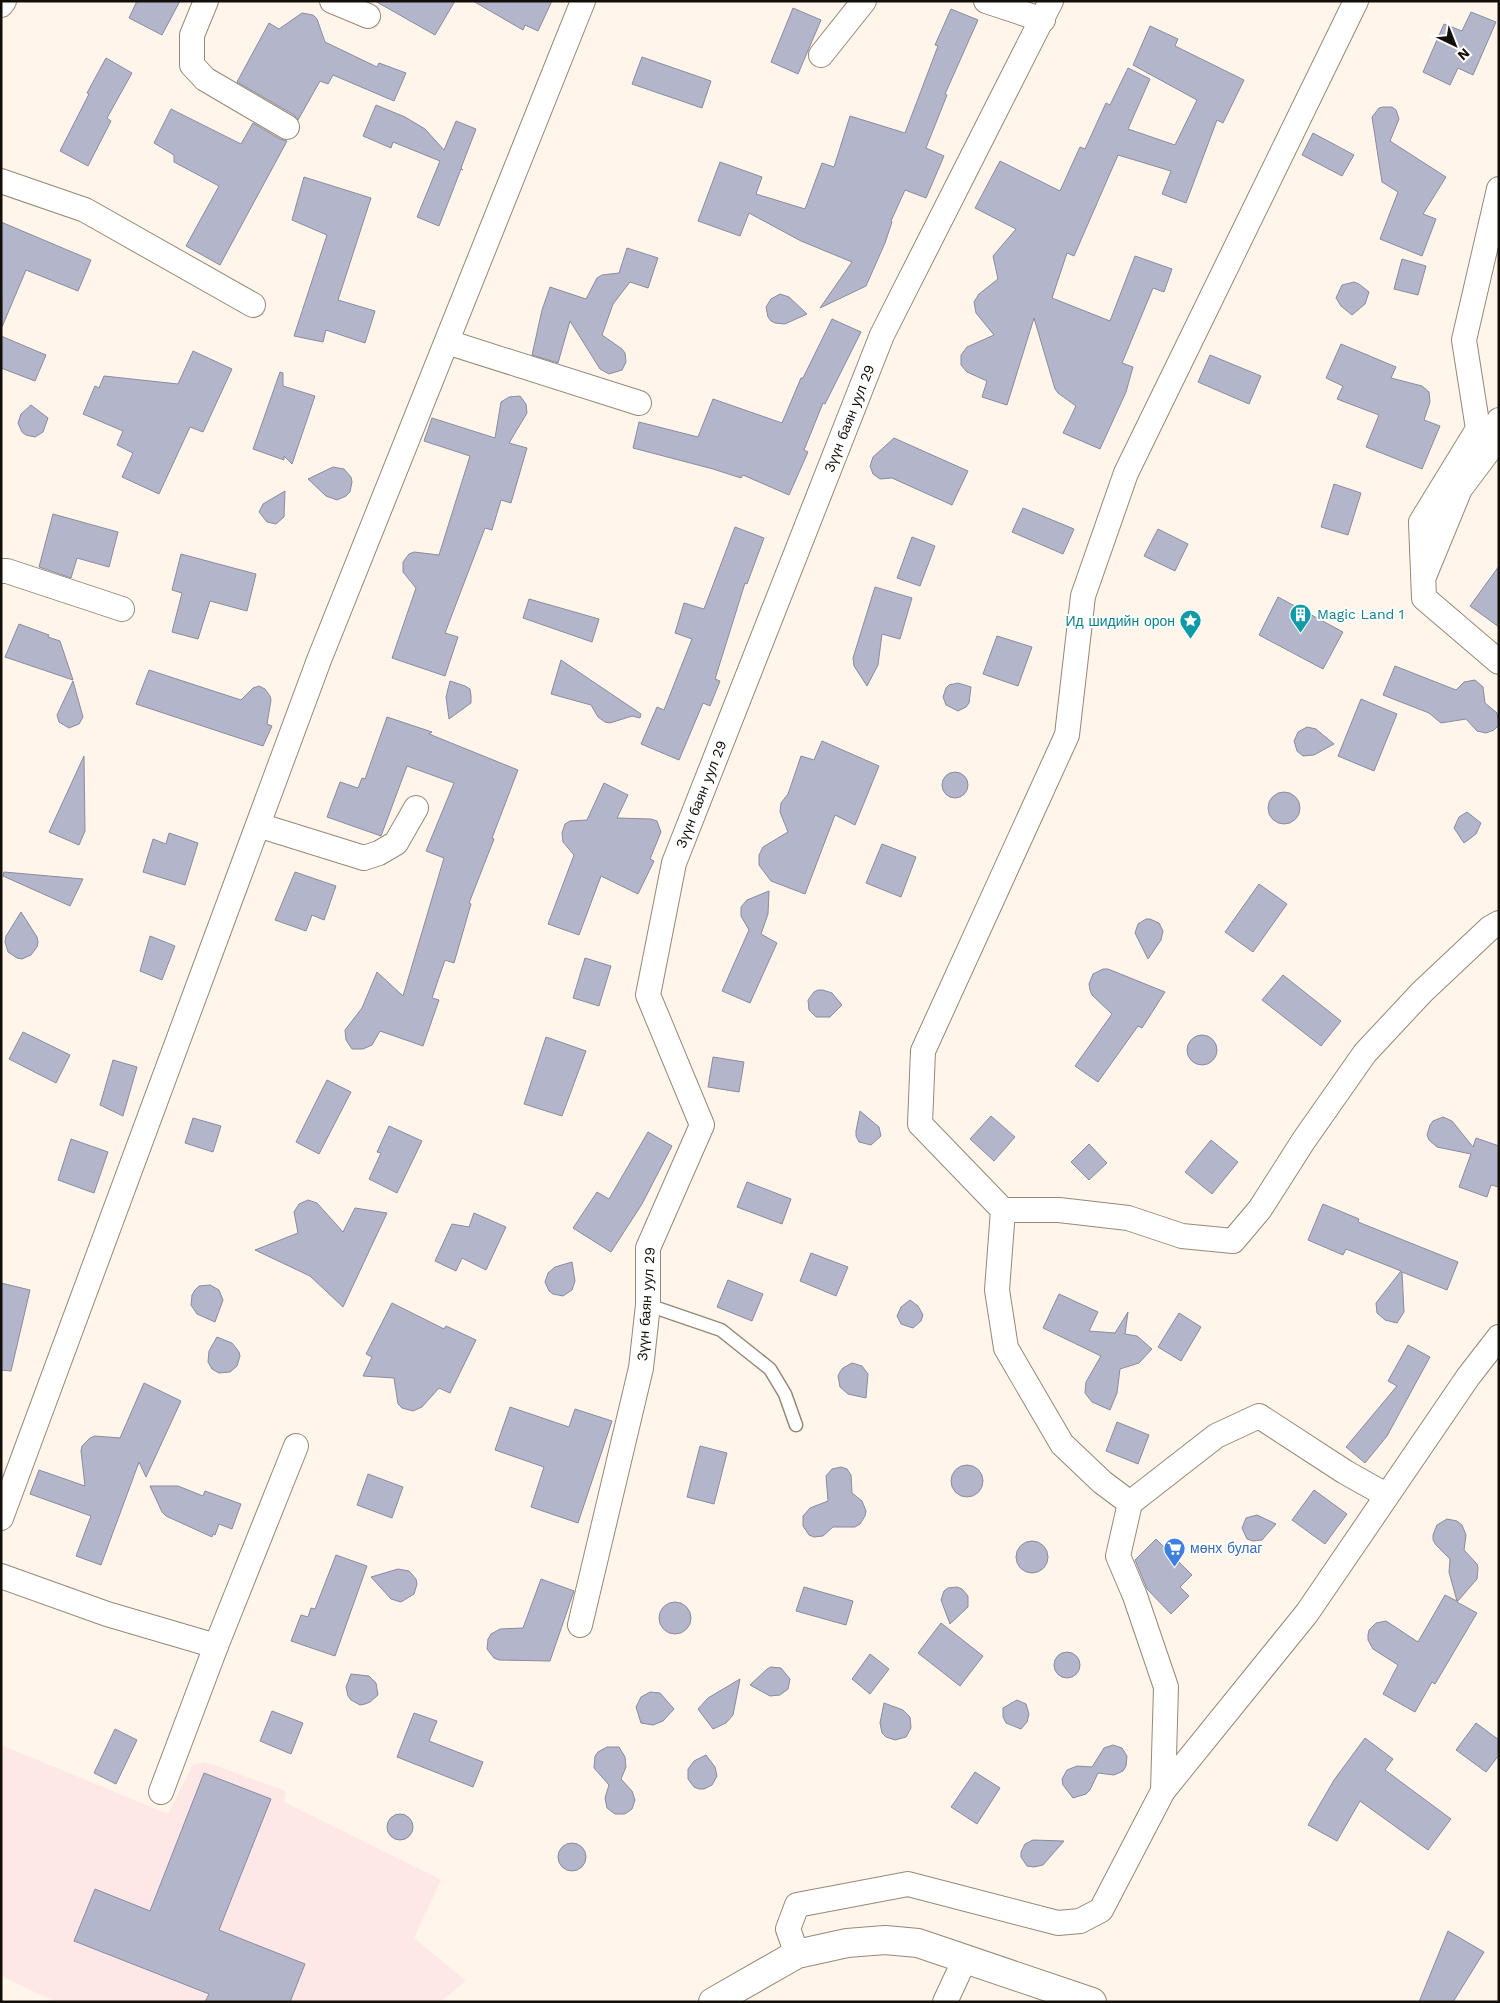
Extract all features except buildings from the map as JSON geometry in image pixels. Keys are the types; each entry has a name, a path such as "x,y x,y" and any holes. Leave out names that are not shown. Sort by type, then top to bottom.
{"street":[{"path":"1,5 4,1"},
{"path":"206,1 192,35 192,65 205,79 287,127"},
{"path":"332,1 368,16"},
{"path":"1,1518 319,660 583,1"},
{"path":"820,55 864,1"},
{"path":"986,1 1047,11"},
{"path":"1356,1 1126,473 1083,596 1067,735 923,1050 920,1124 1003,1210 1059,1210 1128,1218 1182,1236 1233,1241 1260,1209 1304,1140 1365,1053 1422,992 1496,925"},
{"name":"Зүүн баян уул 29","path":"580,1625 641,1368 648,1305 648,1248 702,1125 648,995 674,863 882,335 1047,11"},
{"path":"1,181 85,210 253,305"},
{"path":"1499,189 1464,340 1478,429 1421,522 1424,598 1499,662"},
{"path":"447,342 639,403"},
{"path":"1423,579 1460,489 1496,441 1499,420"},
{"path":"1,571 7,571 122,609"},
{"path":"258,825 364,858 379,853 396,843 416,808"},
{"path":"1003,1210 997,1290 1006,1348 1062,1444 1102,1482 1130,1503"},
{"path":"797,1954 788,1929 797,1905 908,1884 1058,1923 1080,1921 1101,1910 1163,1791 1307,1613 1468,1377 1499,1337"},
{"path":"1163,1791 1166,1687 1135,1596 1118,1556 1130,1503 1216,1436 1259,1416 1346,1472 1386,1495"},
{"path":"160,1792 296,1446"},
{"path":"1,1576 107,1614 216,1646"},
{"path":"713,2002 797,1954 847,1943 885,1940 918,1943 1092,2002"},
{"path":"946,2002 965,1959"}],"lane":[{"path":"648,1305 721,1330 770,1369 785,1394 796,1425"}],"shaded area":[{"path":"1,1745 168,1814 193,1765 205,1762 286,1791 284,1802 441,1880 414,1938 466,1981 440,2002 56,2002 1,1976"}],"place":[{"name":"Magic Land 1","path":"1301,633"},
{"name":"Ид шидийн орон","path":"1191,640"},
{"name":"мөнх булаг","path":"1174,1567"}]}
